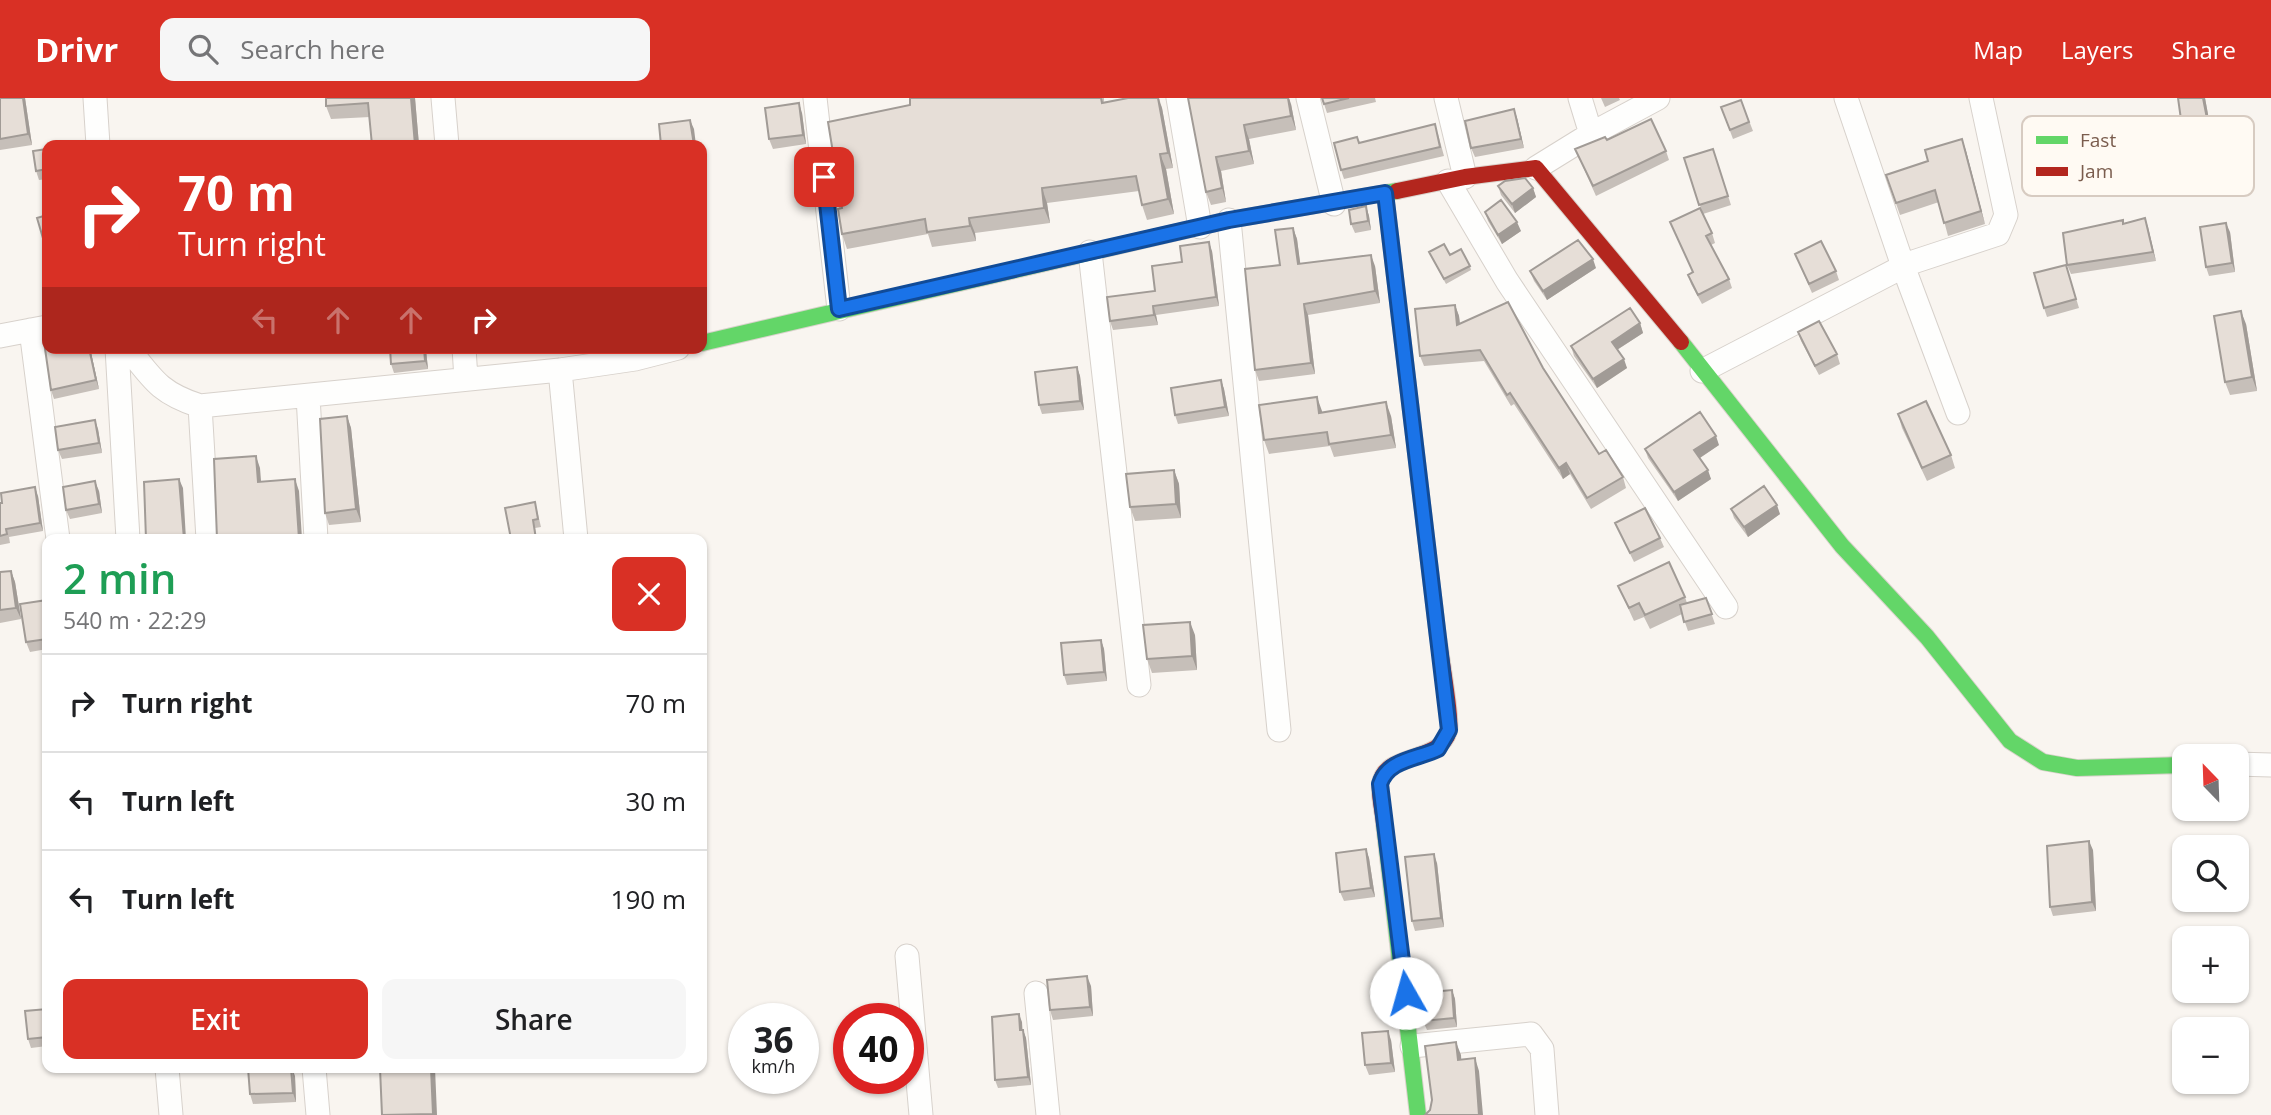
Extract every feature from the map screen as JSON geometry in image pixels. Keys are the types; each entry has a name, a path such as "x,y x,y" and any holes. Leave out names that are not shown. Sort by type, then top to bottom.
{"street":[{"path":"95,98 99,140"},
{"path":"443,98 447,140"},
{"path":"815,98 839,309"},
{"path":"1178,98 1200,227"},
{"path":"1308,98 1334,204"},
{"path":"1446,98 1456,179 1507,281 1726,607"},
{"path":"1580,98 1591,134"},
{"path":"707,341 1229,220 1334,204 1456,179 1536,168 1591,134 1658,98"},
{"path":"1846,98 1903,266 1958,413"},
{"path":"1702,371 1903,266 1998,234 2006,215 1981,98"},
{"path":"1536,168 1630,279 1842,546 1927,637 2010,741 2043,762 2077,768 2172,765"},
{"path":"1385,193 1449,730 1438,749 1392,766 1384,774 1380,784 1418,1115"},
{"path":"1229,220 1279,730"},
{"path":"1090,252 1139,685"},
{"path":"0,336 39,329 58,534"},
{"path":"117,354 128,534"},
{"path":"133,354 156,384 173,397 200,406 560,370 635,354"},
{"path":"464,354 466,379"},
{"path":"560,370 576,534"},
{"path":"308,396 316,534"},
{"path":"200,406 208,534"},
{"path":"2249,764 2271,765"},
{"path":"907,956 921,1115"},
{"path":"1036,993 1048,1115"},
{"path":"1412,1046 1531,1034 1542,1049 1547,1115"},
{"path":"167,1073 171,1115"},
{"path":"314,1073 318,1115"}],"building":[{"path":"0,98 23,98 28,134 0,139"},
{"path":"326,98 411,98 415,140 372,140 368,103 326,106"},
{"path":"910,98 1101,98 1102,103 1128,98 1158,98 1168,153 1160,154 1168,199 1142,205 1136,176 1042,188 1044,208 969,218 970,226 927,232 925,219 842,234 838,209 842,208 828,122 910,105"},
{"path":"1188,98 1288,98 1291,116 1244,125 1249,151 1216,157 1222,188 1206,192"},
{"path":"1322,98 1349,98 1324,104"},
{"path":"2178,98 2203,98 2206,116 2181,116"},
{"path":"1741,100 1749,122 1730,130 1721,107"},
{"path":"799,103 803,135 769,139 765,108"},
{"path":"1514,109 1521,139 1471,148 1465,121"},
{"path":"1651,119 1666,151 1593,186 1575,149 1605,137 1607,140"},
{"path":"690,120 693,140 661,140 659,124"},
{"path":"1435,124 1440,147 1341,170 1334,143 1357,137 1359,143"},
{"path":"1962,139 1981,211 1944,223 1935,190 1896,203 1886,175 1928,161 1925,150"},
{"path":"1713,149 1728,196 1699,205 1684,158"},
{"path":"42,150 42,170 36,171 33,151"},
{"path":"1525,178 1533,188 1512,204 1498,186 1505,181"},
{"path":"1501,200 1517,222 1498,235 1485,212"},
{"path":"1366,206 1368,221 1351,224 1349,210"},
{"path":"1700,208 1712,233 1706,236 1729,279 1698,295 1688,275 1693,272 1670,222"},
{"path":"42,216 42,235 37,218"},
{"path":"2145,218 2153,252 2067,265 2063,233"},
{"path":"2226,223 2232,263 2206,267 2200,227"},
{"path":"1293,228 1298,264 1371,255 1375,291 1304,304 1311,363 1255,370 1245,269 1280,265 1275,230"},
{"path":"1578,240 1593,259 1543,291 1530,271"},
{"path":"1821,241 1836,271 1809,284 1795,254"},
{"path":"1209,242 1216,297 1153,306 1154,315 1110,321 1107,297 1155,291 1152,266 1182,262 1180,246"},
{"path":"1444,244 1450,255 1461,249 1470,266 1444,279 1429,252"},
{"path":"2066,265 2076,299 2044,308 2034,273"},
{"path":"1508,302 1543,368 1599,454 1606,450 1623,477 1587,498 1566,463 1559,468 1510,393 1507,395 1480,350 1420,356 1415,309 1455,305 1457,325"},
{"path":"1630,308 1640,323 1612,342 1624,359 1593,379 1571,346"},
{"path":"2241,311 2252,377 2225,382 2214,316"},
{"path":"1819,321 1837,354 1815,366 1798,332"},
{"path":"46,354 90,354 96,380 51,390"},
{"path":"390,354 424,354 425,361 391,364"},
{"path":"1077,367 1080,401 1039,405 1035,372"},
{"path":"1221,380 1225,407 1175,415 1171,388"},
{"path":"1317,397 1319,413 1386,402 1391,435 1329,444 1327,432 1264,440 1259,405"},
{"path":"1926,401 1951,455 1922,468 1898,414"},
{"path":"1700,412 1716,436 1694,450 1708,470 1674,492 1645,449"},
{"path":"347,416 356,509 325,513 320,419"},
{"path":"95,420 99,443 58,450 55,427"},
{"path":"256,456 258,482 295,479 299,534 217,534 214,459"},
{"path":"1174,470 1176,504 1130,507 1126,474"},
{"path":"179,479 184,534 146,534 144,482"},
{"path":"95,481 99,504 66,510 63,487"},
{"path":"1764,486 1777,505 1744,527 1731,509"},
{"path":"35,487 40,523 6,529 7,534 0,536 1,493"},
{"path":"535,502 538,519 533,520 535,534 510,534 505,508"},
{"path":"1645,508 1660,538 1630,553 1615,523"},
{"path":"1669,562 1685,597 1645,615 1639,603 1629,608 1618,586"},
{"path":"11,571 16,608 0,610 0,572"},
{"path":"1706,598 1712,614 1684,622 1680,605"},
{"path":"42,601 42,640 26,642 20,604"},
{"path":"1190,622 1192,656 1147,659 1143,625"},
{"path":"1101,640 1104,672 1064,675 1061,643"},
{"path":"2089,841 2092,902 2050,907 2047,846"},
{"path":"1366,849 1371,888 1340,892 1336,853"},
{"path":"1434,854 1441,918 1412,921 1405,857"},
{"path":"1087,976 1090,1007 1050,1010 1047,980"},
{"path":"1452,990 1454,1018 1423,1021 1420,993"},
{"path":"42,1009 42,1038 28,1039 25,1011"},
{"path":"1019,1014 1028,1077 995,1080 992,1017"},
{"path":"1388,1031 1391,1063 1365,1065 1362,1033"},
{"path":"1456,1042 1458,1060 1475,1058 1479,1115 1425,1115 1430,1110 1432,1100 1425,1046"},
{"path":"248,1073 291,1073 293,1093 250,1094"},
{"path":"380,1073 431,1073 433,1114 382,1115"}],"traffic: fast":[{"path":"707,342 1229,220 1397,191"},
{"path":"1385,193 1437,629"},
{"path":"1681,342 1842,546 1927,637 2010,741 2043,762 2077,768 2172,765"},
{"path":"1384,823 1418,1115"}],"traffic: jam":[{"path":"1397,191 1465,177 1536,168 1681,342"},
{"path":"1384,823 1380,790 1383,774 1401,762 1435,749 1444,741 1449,731 1437,629"}],"route":[{"path":"824,177 839,309 1229,220 1334,204 1385,193 1449,730 1438,749 1392,766 1384,774 1380,784 1406,993"}]}
